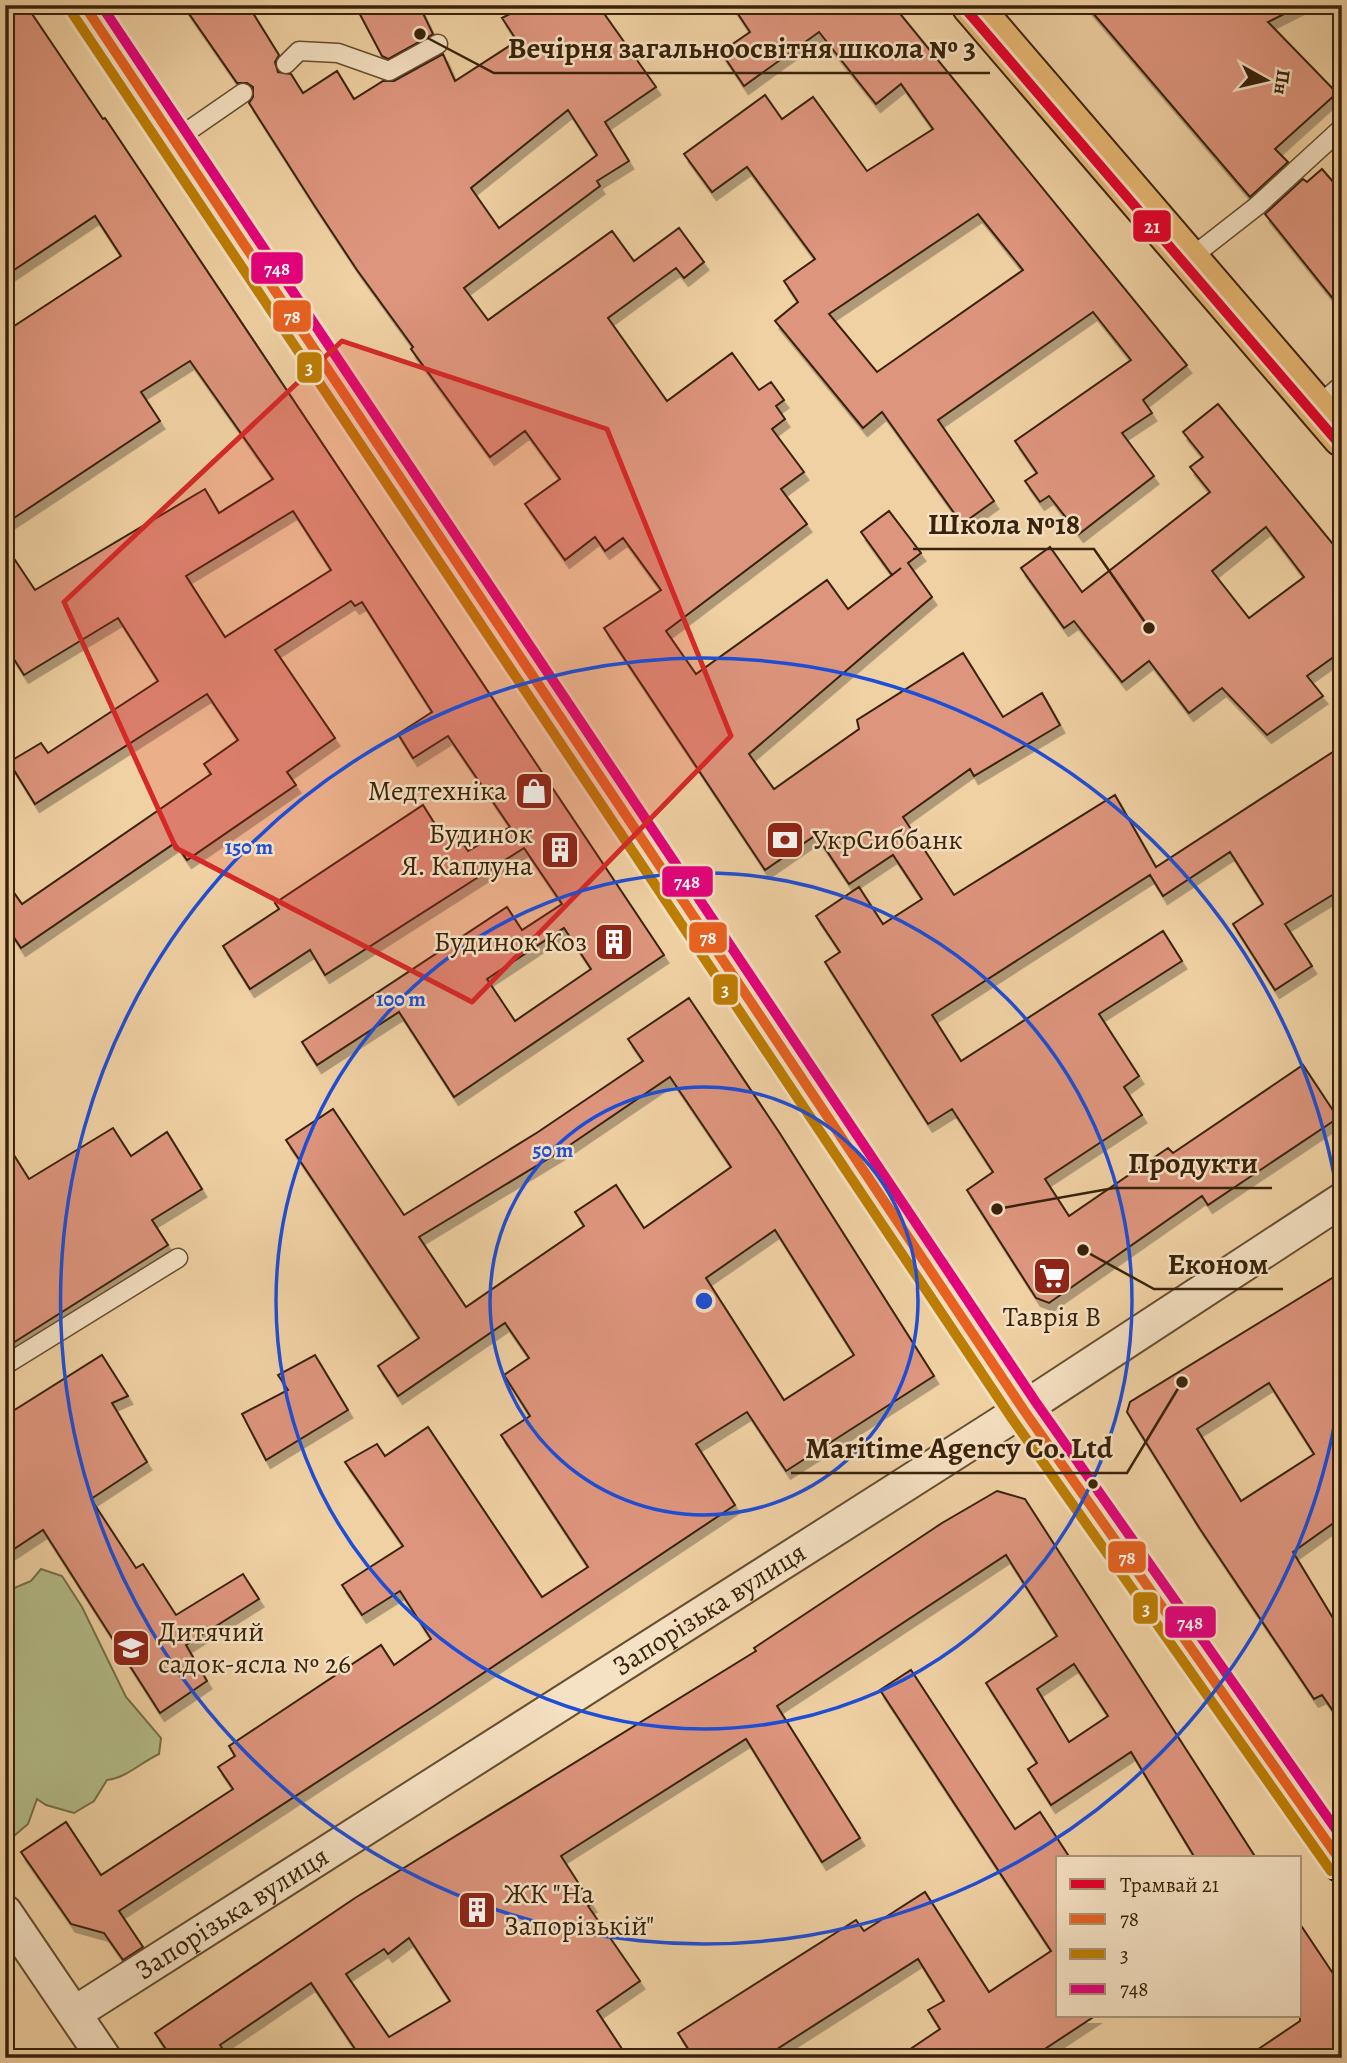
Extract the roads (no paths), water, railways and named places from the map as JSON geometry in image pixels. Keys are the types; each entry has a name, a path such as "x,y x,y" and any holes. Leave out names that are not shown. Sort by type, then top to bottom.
{"main road":[{"path":"84,5 1023,1409 1342,1863"},
{"path":"971,5 1189,260 1329,396 1342,437"}],"street":[{"name":"Запорізька вулиця","path":"75,2013 1023,1409 1342,1200"},
{"path":"5,1912 104,2058"}],"lane":[{"path":"286,64 299,51 338,53 389,71 438,44"},
{"path":"175,140 243,93"},
{"path":"1189,260 1257,206 1342,128"},
{"path":"5,1365 178,1258"}],"tram line":[{"name":"21","path":"962,5 1342,447"}],"place":[{"name":"Вечірня загальноосвітня школа № 3","path":"420,34"},
{"name":"Школа №18","path":"1149,628"},
{"name":"Медтехніка","path":"534,791"},
{"name":"УкрСиббанк","path":"785,840"},
{"name":"Будинок Я. Каплуна","path":"560,850"},
{"name":"Будинок Коз","path":"614,942"},
{"name":"Продукти","path":"997,1209"},
{"name":"Економ","path":"1083,1250"},
{"name":"Таврія В","path":"1052,1276"},
{"name":"Maritime Agency Co. Ltd","path":"1182,1382"},
{"name":"Дитячий садок-ясла № 26","path":"131,1648"},
{"name":"ЖК \"На Запорізькій\"","path":"477,1910"}]}
